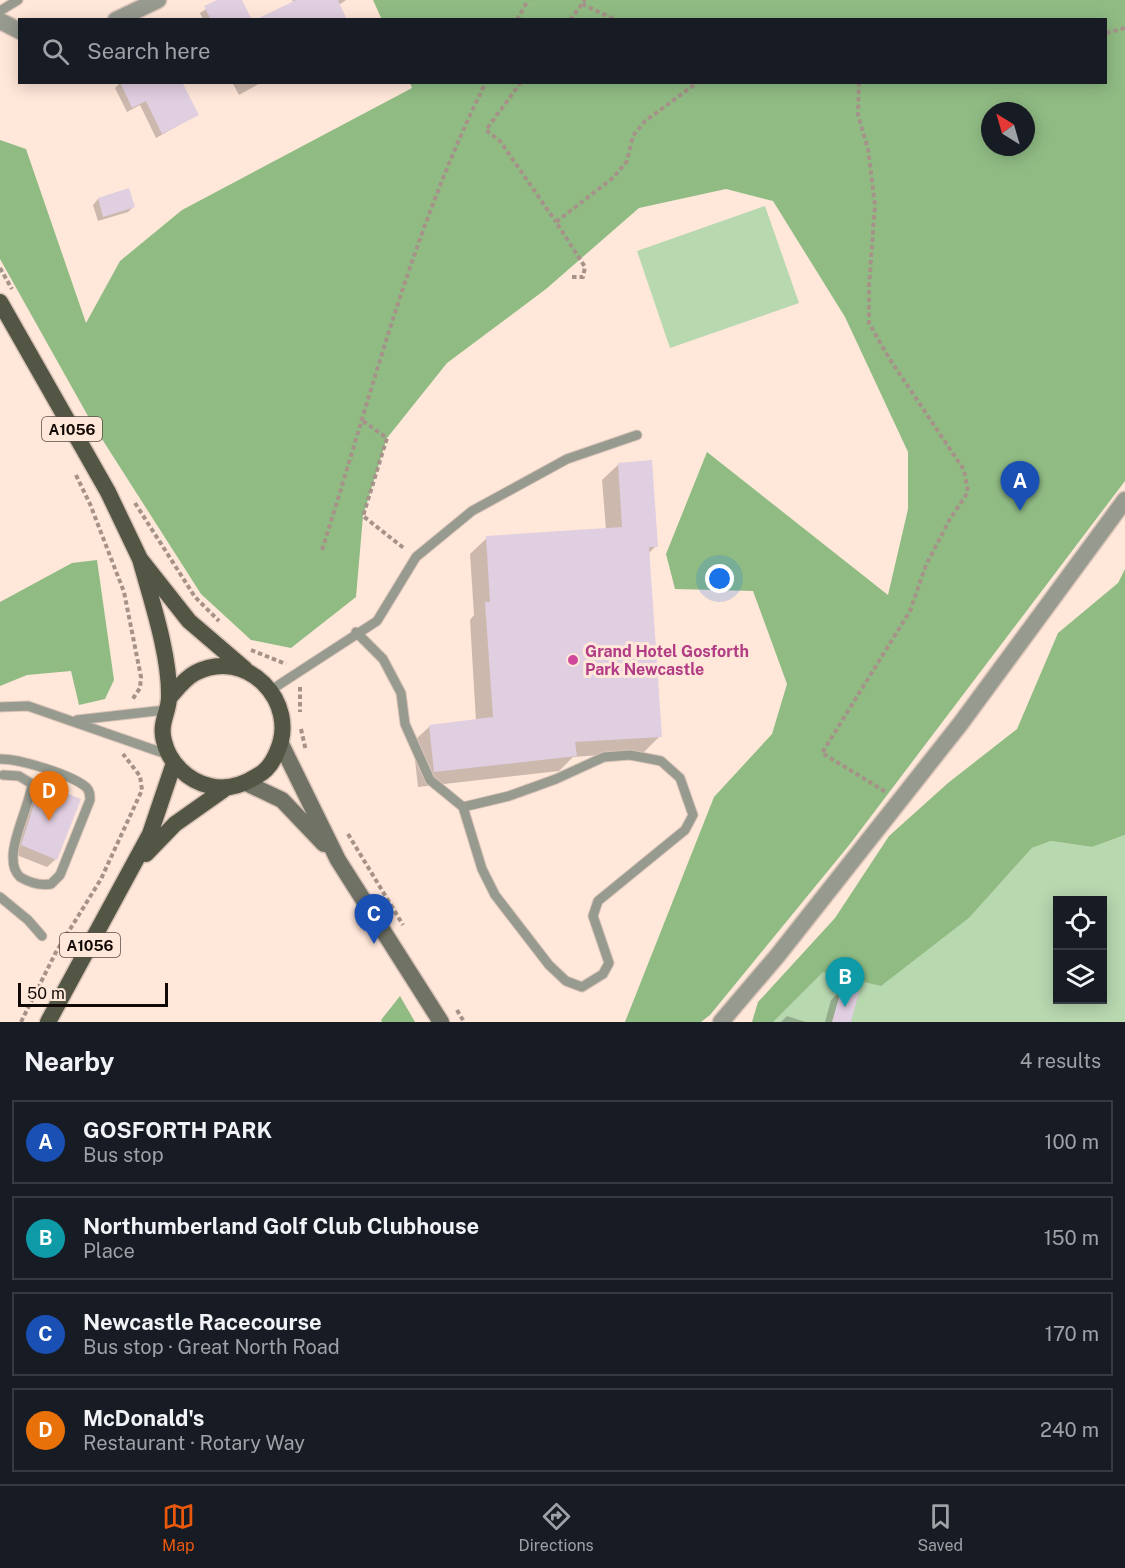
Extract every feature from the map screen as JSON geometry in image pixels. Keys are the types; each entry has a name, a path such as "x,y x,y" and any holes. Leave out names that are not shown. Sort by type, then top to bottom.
{"main road":[{"name":"A1056","path":"0,302 108,492 140,559 153,604 167,704"},
{"name":"A1056","path":"140,559 189,621 249,672"},
{"path":"232,667 249,672 271,690 283,716 281,744 274,760 262,774 246,783 226,788 196,782 171,759 162,726 167,704 181,684 204,670 232,667"},
{"path":"281,744 338,860 441,1022"},
{"name":"A1056","path":"48,1022 133,868 163,801 171,759"},
{"path":"246,783 282,800 338,860"},
{"name":"A1056","path":"133,868 176,824 226,788"}],"street":[{"path":"120,18 158,0"},
{"path":"0,21 18,30"},
{"path":"721,1022 778,955 961,723 1125,500"}],"lane":[{"path":"0,11 18,0"},
{"path":"271,690 356,632 377,621 416,557 472,511 567,459 637,435"},
{"path":"356,632 383,659 401,693 405,724 430,780 463,807 482,869 495,895 549,965 566,981 582,987 603,974 609,963 593,916 598,901 686,831 693,815 680,778 662,761 630,755 604,757 519,793 463,807"},
{"path":"72,720 114,717 167,704"},
{"path":"0,707 28,706 123,738 171,759"},
{"path":"0,759 13,759 74,779 90,794 90,800 60,875 51,884 34,884 23,879 10,869 6,862 7,849 32,784 20,776 3,775"},
{"path":"0,897 28,920 42,936"}],"path":[{"path":"518,18 528,0"},
{"path":"572,18 584,2 612,18"},
{"path":"1107,33 1125,28"},
{"path":"322,550 404,288 454,145 485,84"},
{"path":"520,84 486,130 500,141 585,267 583,277 572,277"},
{"path":"556,222 614,177 627,161 633,136 644,122 695,84"},
{"path":"859,84 858,115 868,149 875,205 869,286 869,322 889,358 964,470 969,492 950,519 926,565 910,611 822,753 900,799"},
{"path":"363,421 387,438 363,516 416,557"},
{"path":"75,474 90,504 124,592 141,677 140,688 131,700 112,706 114,717"},
{"path":"21,1022 56,952 101,879 141,790 140,776 133,764 123,757 123,738"},
{"path":"141,790 163,801"}],"green space":[{"path":"373,0 1125,0 1125,481 850,844 710,1015 701,1022 625,1022 714,797 772,734 787,684 753,591 675,589 666,554 707,452 888,595 908,509 908,452 845,317 773,201 726,189 639,208 546,289 447,363 387,438 363,516 356,597 291,648 251,640 201,594 93,425 0,259 0,140 26,149 86,323 120,261 182,210 412,88 410,84 1107,84 1107,18 381,18"},
{"path":"765,206 799,303 670,348 637,251"},
{"path":"97,560 114,680 105,699 79,705 71,671 27,675 0,686 0,602 72,563"},
{"path":"1125,569 1125,835 1092,847 1051,841 1032,848 970,917 881,986 823,972 773,1022 752,1022 758,1002 835,918 889,836 948,783 1017,729 1058,633 1118,583"},
{"path":"1125,835 1125,1022 757,1022 797,977 970,917 1032,848 1051,841 1092,847"},
{"path":"400,996 415,1022 382,1022 381,1020"}],"building":[{"path":"217,0 242,0 251,18 210,18 204,6"},
{"path":"296,0 338,0 346,18 259,18"},
{"path":"121,84 183,84 199,115 162,134 146,101 132,108"},
{"path":"129,188 135,207 103,217 98,198"},
{"name":"Grand Hotel Gosforth Park Newcastle","path":"652,460 658,547 649,547 662,737 575,742 577,756 434,772 429,725 493,717 485,602 490,602 486,536 622,527 618,463"},
{"path":"41,783 81,799 57,860 21,845"},
{"path":"842,987 859,992 851,1022 832,1022"}],"place":[{"name":"GOSFORTH PARK","path":"1020,511"},
{"name":"Grand Hotel Gosforth Park Newcastle","path":"573,660"},
{"name":"McDonald's","path":"49,821"},
{"name":"Newcastle Racecourse","path":"374,944"},
{"name":"Northumberland Golf Club Clubhouse","path":"845,1007"}]}
